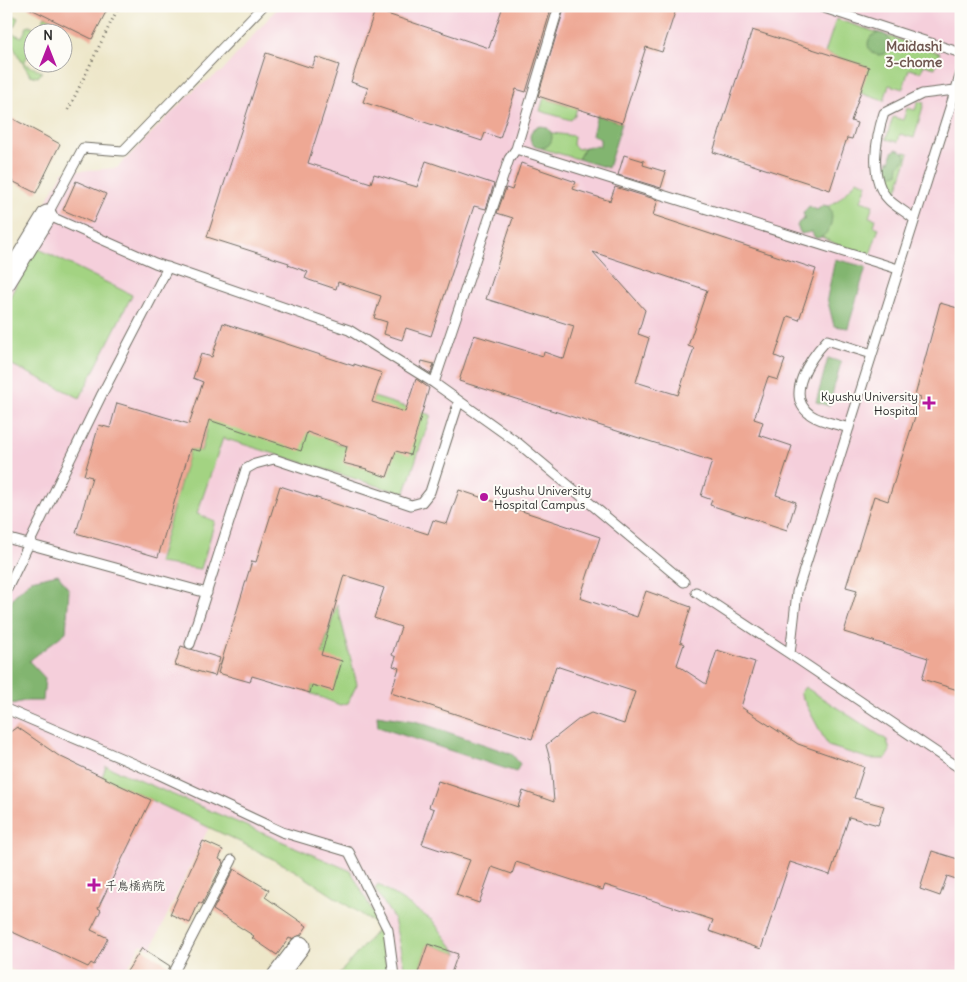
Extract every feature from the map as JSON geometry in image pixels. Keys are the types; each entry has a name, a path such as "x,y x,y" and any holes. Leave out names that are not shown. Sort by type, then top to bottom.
{"street":[{"path":"6,282 47,215"},
{"path":"277,976 300,946"}],"lane":[{"path":"263,6 123,151 83,148 47,215 168,267 349,330 434,383 518,444 684,582"},
{"path":"434,383 509,159 516,149 559,6"},
{"path":"818,6 961,53"},
{"path":"790,654 797,592 961,72"},
{"path":"914,219 887,199 877,175 878,132 884,114 922,94 955,90"},
{"path":"516,149 898,269"},
{"path":"6,591 102,394 168,267"},
{"path":"849,428 811,415 800,402 800,386 811,356 827,340 872,354"},
{"path":"190,644 246,469 255,464 274,460 411,505 422,502 430,492 459,401"},
{"path":"6,538 207,593"},
{"path":"696,592 961,769"},
{"path":"6,709 158,774 282,832 349,852 388,930 394,976"},
{"path":"172,976 232,860"}],"path":[{"path":"68,110 119,6"}],"shaded area":[{"name":"Kyushu University Hospital Campus","path":"279,6 961,6 961,976 341,976 339,974 380,927 294,870 209,827 151,949 141,944 123,976 24,976 6,967 6,275 63,172 117,168 195,89 222,71"}],"green space":[{"path":"9,13 18,18 11,33 22,37 22,61 9,36 7,20"},
{"path":"45,16 58,22 42,22"},
{"path":"836,19 940,53 935,68 924,65 921,72 909,69 903,89 889,85 884,101 860,93 868,67 825,53"},
{"path":"565,24 547,99 568,106 578,104 575,115 571,120 540,111"},
{"path":"875,33 883,33 890,40 890,48 883,55 875,55 868,48 868,40"},
{"path":"28,72 42,72 38,77 30,75"},
{"path":"918,101 924,103 914,138 900,134 898,142 886,139 893,117 903,120 907,108 915,110"},
{"path":"597,115 622,123 608,168 578,159 585,147 600,146 600,139 592,135"},
{"path":"537,126 545,126 552,133 552,141 545,148 537,148 530,141 530,133"},
{"path":"532,130 574,136 573,145 578,149 585,147 578,159 543,149 535,144"},
{"path":"897,149 905,153 906,158 899,165 898,174 888,176 884,167 891,160 892,152"},
{"path":"900,151 909,153 896,194 890,192 893,181 884,178 889,160 897,162"},
{"path":"857,180 867,184 861,201 873,205 869,217 876,219 874,226 879,228 870,255 836,244 799,226 807,212 823,208 835,202"},
{"path":"823,205 828,206 832,215 828,231 820,238 815,238 811,232 801,234 797,226 799,222 805,219 803,213 809,206 817,210"},
{"path":"35,247 132,295 80,398 6,362 6,305"},
{"path":"835,259 866,267 848,328 834,326 827,298"},
{"path":"828,358 841,362 829,406 816,402"},
{"path":"214,386 337,431 334,442 348,447 374,397 431,415 405,492 388,489 223,438 197,514 215,521 201,569 158,563 190,449 201,451 207,430 200,427"},
{"path":"58,574 69,590 66,632 29,661 45,678 43,701 24,701 12,704 6,701 6,611 14,596 31,580"},
{"path":"337,604 357,684 348,703 340,705 310,693"},
{"path":"805,687 887,740 890,751 885,759 870,759 828,746 800,693"},
{"path":"377,715 415,721 512,754 520,764 516,772 378,727"},
{"path":"106,766 351,871 381,927 388,976 341,976 339,974 380,927 294,870 242,843 102,777"},
{"path":"378,884 433,921 458,954 428,944 417,976 406,976 394,919 375,889"}],"building":[{"path":"25,6 109,6 92,39 72,29 72,22 57,22"},
{"path":"503,6 552,6 526,92 516,89 500,138 485,133 482,141 363,102 368,88 351,82 375,10 489,48"},
{"path":"565,6 677,6 662,52 646,47 622,123 538,96"},
{"path":"752,30 869,67 851,121 857,123 852,139 847,138 830,190 713,152"},
{"path":"266,53 312,68 316,57 339,65 308,163 371,183 374,174 417,187 426,161 494,184 486,209 474,206 431,336 406,328 402,340 384,334 387,322 374,318 381,296 338,282 336,289 309,280 305,278 308,272 288,265 289,263 207,237"},
{"path":"6,115 60,144 36,193 6,178"},
{"path":"624,155 644,161 643,165 666,172 661,188 618,175"},
{"path":"521,163 576,182 573,189 610,201 615,187 658,200 653,215 816,269 799,320 788,316 775,356 785,360 778,380 768,377 754,419 763,422 759,435 792,446 776,495 796,502 787,530 710,505 712,500 701,496 712,461 459,381 474,335 543,356 544,352 564,359 574,326 486,299 513,218 497,213 506,188 512,190","holes":["593,252 707,290 688,346 694,348 678,395 636,382 649,338 638,334 645,310"]},
{"path":"76,181 106,194 93,223 63,210"},
{"name":"Kyushu University Hospital","path":"940,303 961,309 961,691 922,679 928,658 844,632 857,590 846,587 874,496 888,501 921,398 915,396"},
{"path":"223,323 354,366 354,364 382,373 372,402 405,412 416,379 429,388 410,455 396,451 387,477 367,469 343,463 347,446 307,432 301,451 209,420 200,451 190,449 158,557 76,533 92,477 84,475 99,425 110,428 117,403 189,424 203,382 193,378 201,354 212,357"},
{"path":"422,361 434,364 431,374 420,367"},
{"path":"280,486 428,534 433,520 447,524 459,490 600,537 580,598 637,617 646,591 691,607 680,642 684,644 677,665 706,684 717,650 755,662 741,707 798,744 864,767 854,798 884,806 878,825 849,817 830,875 790,862 761,949 709,931 713,920 605,885 603,890 516,862 512,874 492,867 479,903 456,895 470,860 422,844 434,809 429,807 438,781 518,807 523,791 554,802 551,763 546,745 579,719 591,713 624,724 635,692 556,666 532,739 391,693 399,668 393,666 396,657 392,655 401,627 374,618 384,588 344,575 321,655 342,661 333,691 312,685 310,693 252,676 250,682 218,673 252,561 256,562"},
{"path":"181,646 220,658 215,676 175,665"},
{"name":"千鳥橋病院","path":"17,727 59,756 151,800 98,908 101,910 91,930 108,938 94,965 91,963 88,967 6,929 6,735"},
{"path":"203,841 223,850 219,859 224,862 202,904 199,902 190,923 170,914"},
{"path":"932,851 961,860 956,879 947,876 940,896 920,889"},
{"path":"234,869 269,890 265,897 307,926 301,935 289,938 277,955 252,938 254,936 213,910"},
{"path":"428,944 458,954 450,976 417,976"},
{"path":"142,948 170,966 166,975 124,976"}],"place":[{"name":"Kyushu University Hospital","path":"929,403"},
{"name":"Kyushu University Hospital Campus","path":"484,497"},
{"name":"千鳥橋病院","path":"94,885"}],"district":[{"name":"Maidashi 3-chome","path":"914,54"}]}
